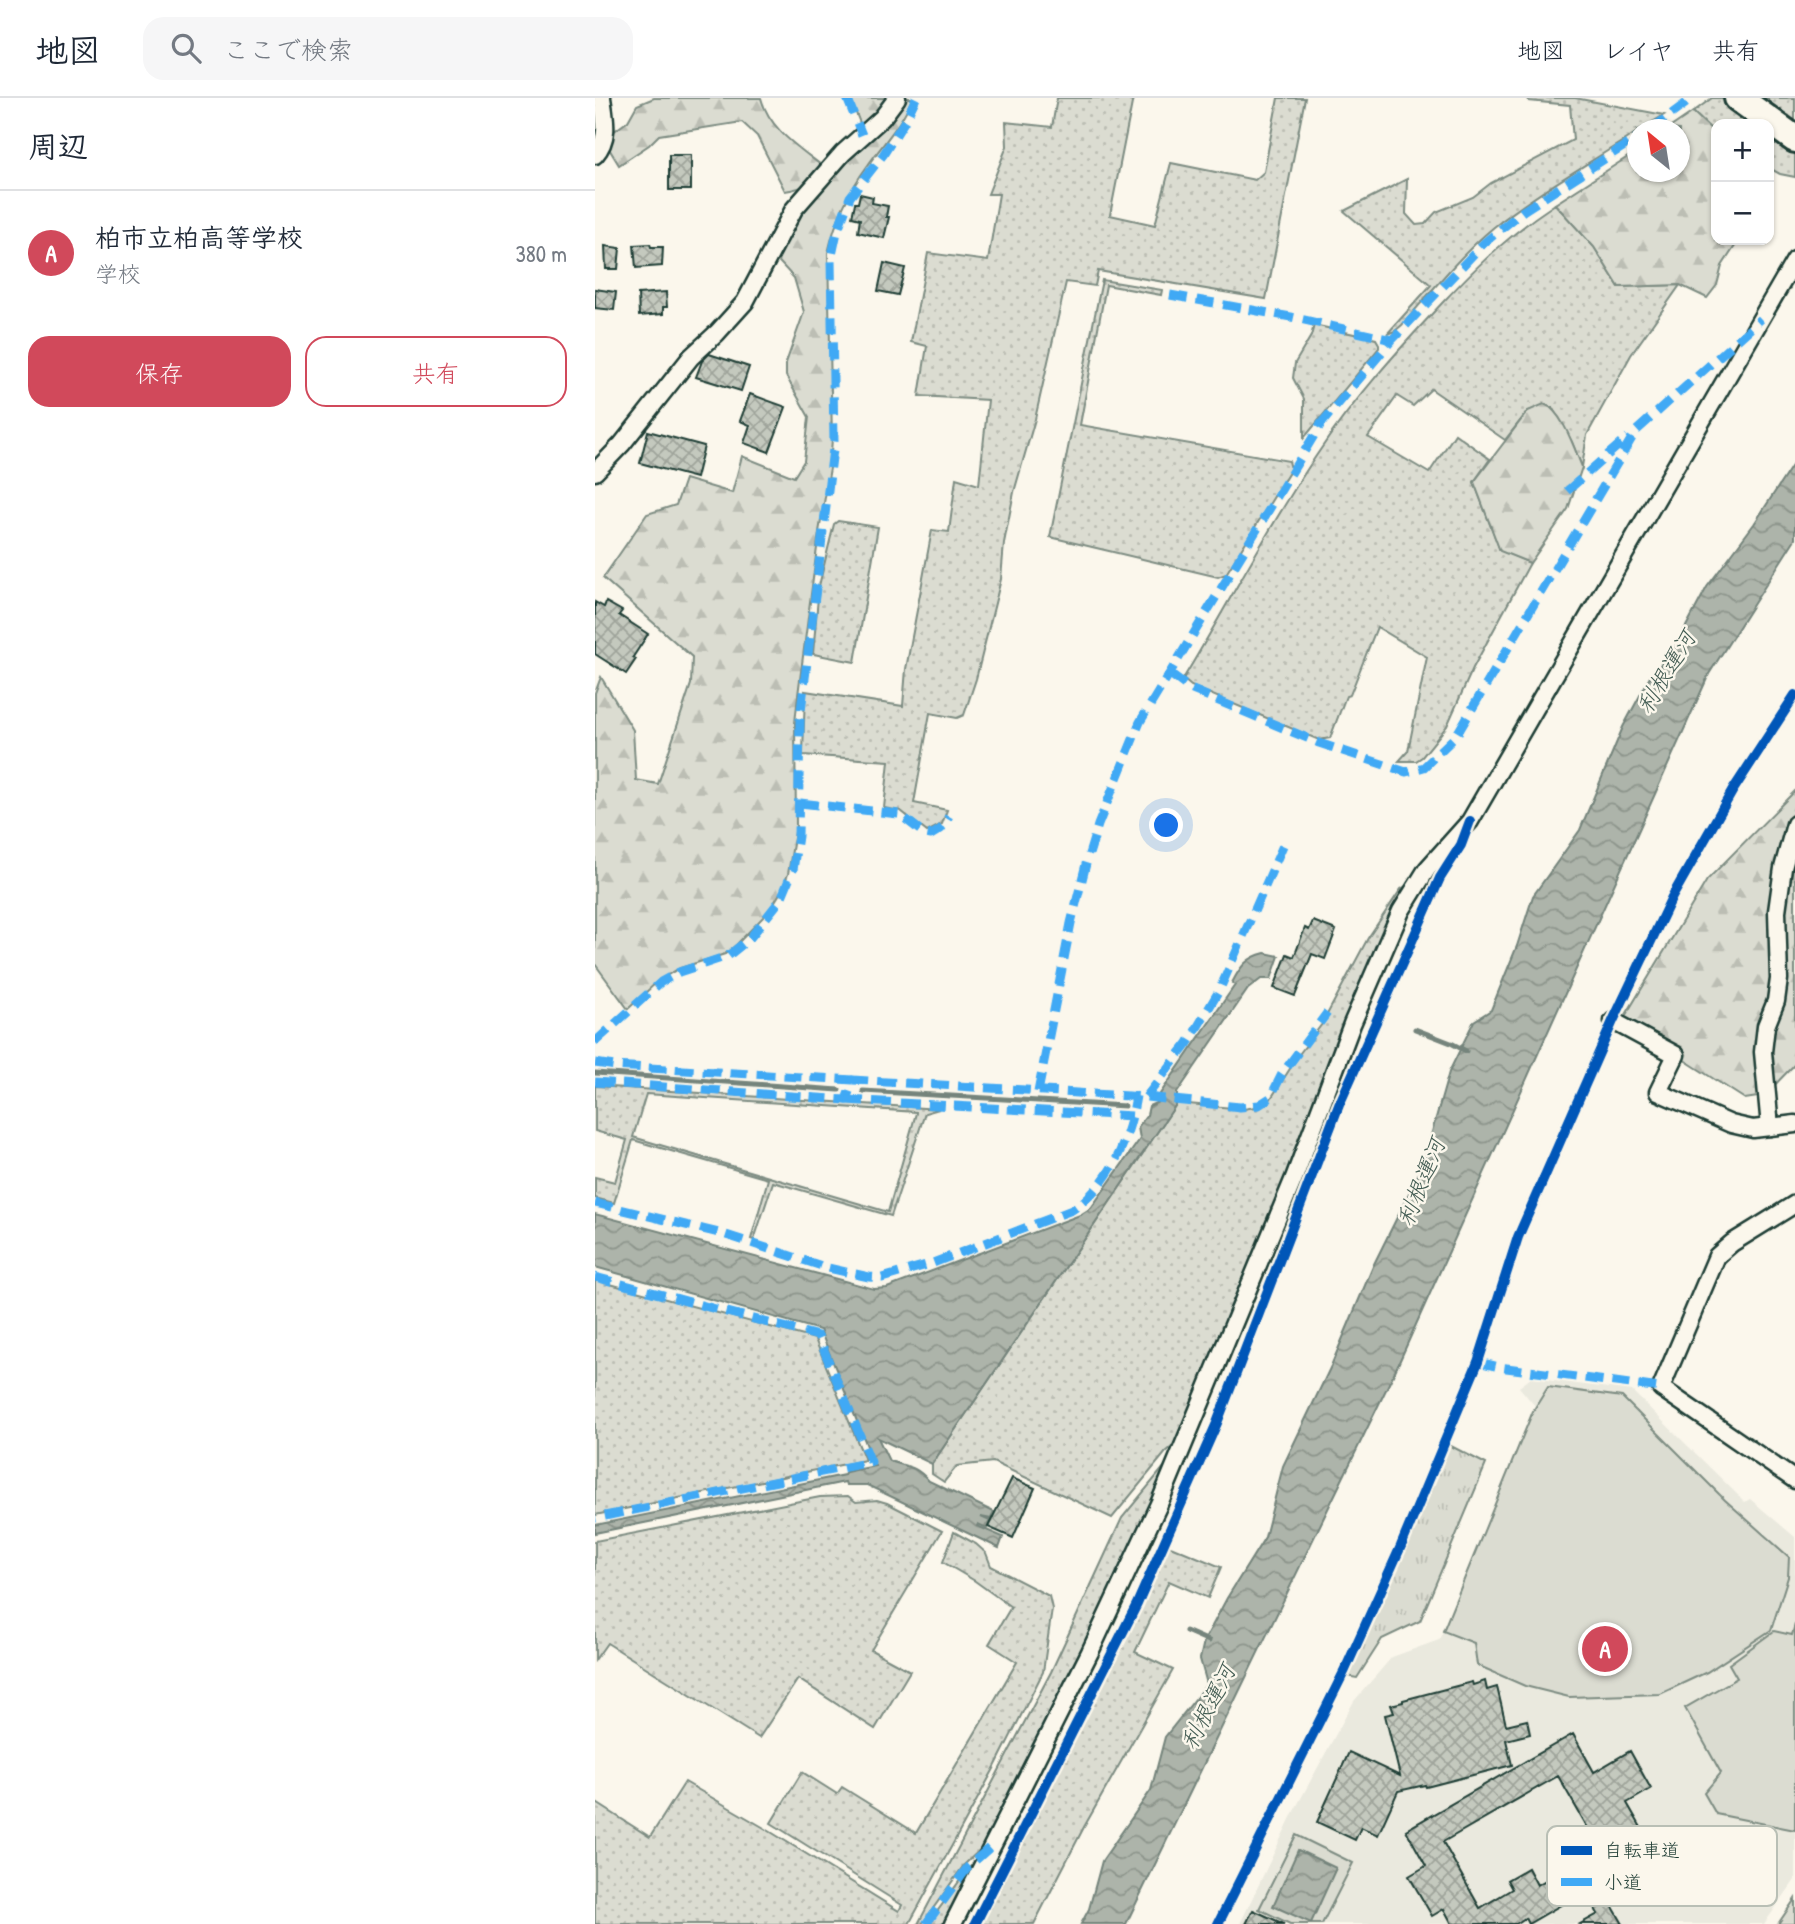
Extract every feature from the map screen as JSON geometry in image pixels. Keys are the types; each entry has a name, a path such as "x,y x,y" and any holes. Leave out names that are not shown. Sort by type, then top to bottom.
{"main road":[{"path":"1738,98 1795,139"}],"street":[{"path":"595,155 605,143 602,98"},
{"path":"595,472 622,444 691,357 745,302 794,209 843,153 881,118 897,98"},
{"path":"953,1924 1084,1664 1159,1504 1294,1178 1352,1024 1401,911 1427,869 1470,821 1795,260"},
{"path":"1770,1127 1763,1052 1766,1026 1776,1001 1779,979 1777,911 1783,868 1795,824"},
{"path":"1612,1021 1676,1055 1658,1092 1731,1124 1753,1129 1795,1124"},
{"path":"1795,1204 1717,1256 1661,1388 1795,1479"}],"shaded area":[{"path":"1531,1378 1632,1391 1745,1502 1750,1499 1795,1537 1795,1880 1777,1906 1777,1826 1547,1826 1547,1906 1777,1906 1764,1924 1240,1924 1293,1813 1354,1701 1392,1657 1439,1640 1535,1406 1519,1387"}],"green space":[{"path":"654,98 761,98 765,110 779,129 826,169 808,184 785,191 757,136 742,122 659,135 619,165 608,147 609,135 628,121 637,105"},
{"path":"850,98 893,98 862,128"},
{"path":"899,98 912,98 898,125 848,196 838,218 828,253 832,438 795,723 796,826 788,874 769,911 737,944 725,954 680,968 659,980 628,1009 595,964 595,693 601,677 633,730 636,780 658,784 691,684 692,657 603,578 647,514 676,505 685,479 732,493 742,456 794,477 804,461 809,417 786,376 786,363 804,312 794,278 772,254 790,223"},
{"path":"1057,98 1133,98 1110,215 1155,225 1171,163 1255,180 1264,172 1278,98 1305,98 1266,299 1098,271 1095,286 1066,282 1035,419 1014,492 1004,543 1001,579 976,679 964,715 957,718 930,713 914,803 947,810 942,824 927,832 901,811 884,808 889,761 803,755 805,691 903,706 906,669 932,530 949,532 956,478 979,485 988,400 919,396 927,346 911,342 928,253 988,261 999,194 988,194 1007,146 1006,122 1052,127"},
{"path":"1528,98 1575,98 1664,115 1657,119 1627,119 1627,138 1547,189 1494,227 1458,262 1402,325 1387,334 1431,285 1344,211 1407,179 1406,214 1416,225 1425,224 1436,212 1473,197 1491,183 1573,140 1570,105 1529,101"},
{"path":"1712,98 1795,98 1795,121 1768,102 1755,119 1711,119 1711,129 1693,112"},
{"path":"1693,112 1711,129 1711,245 1736,245 1722,266 1717,285 1707,298 1680,285 1619,287 1594,247 1555,204 1627,157 1627,182 1690,182 1690,119 1683,119"},
{"path":"1774,136 1795,151 1795,177 1774,171"},
{"path":"1555,204 1594,247 1619,287 1680,285 1631,355 1587,435 1582,467 1572,442 1552,407 1528,411 1505,440 1431,389 1413,406 1397,396 1368,437 1429,473 1455,434 1490,459 1474,482 1500,550 1530,563 1473,668 1447,726 1422,757 1416,761 1399,761 1408,751 1427,657 1377,627 1330,738 1319,740 1191,686 1183,679 1281,510 1345,415 1393,357 1470,274 1510,237"},
{"path":"1102,280 1162,290 1161,295 1106,285 1080,425 1289,461 1291,469 1226,574 1218,577 1050,537"},
{"path":"1314,325 1376,339 1379,348 1304,438 1304,399 1293,378 1295,363 1311,336"},
{"path":"1544,404 1557,414 1562,422 1582,467 1568,509 1530,563 1500,551 1474,482 1528,411"},
{"path":"838,521 878,527 855,662 813,654 819,586 834,524"},
{"path":"1795,791 1795,1064 1764,1096 1745,1099 1621,1023 1707,880"},
{"path":"1411,883 1180,1440 1166,1452 1112,1518 993,1462 957,1466 944,1482 932,1474 932,1464 1177,1103 1244,1109 1260,1106 1270,1100 1322,1024 1368,938 1401,889"},
{"path":"595,1086 939,1109 925,1113 891,1216 773,1182 754,1240 751,1239 768,1179 633,1140 614,1203 595,1198 595,1177 615,1182 627,1140 595,1131","holes":["646,1094 916,1112 888,1212 633,1137"]},
{"path":"595,1280 815,1339 865,1460 595,1515"},
{"path":"1548,1387 1622,1397 1725,1500 1789,1557 1788,1577 1771,1630 1707,1672 1660,1694 1569,1697 1525,1686 1477,1665 1474,1643 1443,1631 1533,1411"},
{"path":"1447,1444 1486,1464 1420,1621 1382,1639 1357,1678 1346,1676"},
{"path":"1169,1461 1082,1656 986,1844 964,1865 922,1924 918,1924 1051,1672 1122,1518"},
{"path":"848,1496 856,1502 877,1500 887,1503 942,1531 871,1650 910,1671 875,1729 798,1679 759,1738 607,1643 595,1660 595,1541 820,1497"},
{"path":"954,1532 986,1553 991,1566 1049,1596 1052,1609 1043,1672 996,1765 909,1924 595,1924 595,1802 650,1837 685,1782 899,1911 902,1905 771,1823 802,1772 837,1794 842,1787 916,1833 1017,1662 989,1644 1011,1607 943,1562"},
{"path":"1168,1545 1221,1567 1208,1598 1169,1581 1135,1652 1173,1670 1084,1827 1034,1924 981,1924 1101,1688"},
{"path":"1795,1624 1795,1830 1716,1814 1704,1793 1721,1773 1685,1708 1737,1678 1729,1664 1774,1631 1792,1635"},
{"path":"1296,1835 1353,1863 1322,1924 1290,1924 1259,1909"},
{"path":"980,1858 945,1924 928,1924 969,1868"},
{"path":"1795,1899 1795,1924 1778,1924"}],"water":[{"name":"利根運河","path":"1795,461 1795,539 1709,674 1396,1369 1126,1924 1081,1924 1089,1909 1102,1861 1151,1790 1165,1737 1207,1684 1200,1659 1204,1641 1265,1537 1283,1466 1331,1366 1374,1264 1422,1167 1449,1072 1474,1021 1491,1010 1517,946 1533,896 1580,830 1623,727 1651,675 1673,651 1707,587 1754,524"},
{"path":"1265,953 1279,956 1271,979 1261,979 1248,989 1177,1093 1177,1103 932,1464 878,1438 889,1461 916,1470 929,1481 994,1512 991,1519 981,1517 990,1521 987,1528 978,1524 977,1526 1003,1537 999,1548 867,1485 846,1485 845,1482 595,1533 595,1525 844,1475 846,1472 875,1466 820,1330 595,1267 595,1214 874,1289 887,1288 1080,1215 1091,1208 1140,1139 1138,1127 1147,1115 1149,1106 1158,1102 1160,1094 1235,985 1232,983 1241,968 1253,957"},
{"path":"1298,1850 1336,1868 1311,1923 1273,1906"}],"building":[{"path":"669,155 691,155 691,190 669,190"},
{"path":"860,194 873,197 872,203 888,206 886,217 889,217 884,238 858,232 860,219 852,217"},
{"path":"650,244 651,247 663,247 662,266 636,268 634,245"},
{"path":"605,246 620,248 618,269 606,269"},
{"path":"884,263 905,268 898,295 878,291"},
{"path":"595,289 616,292 614,310 595,308"},
{"path":"666,292 667,307 663,307 663,314 639,316 638,294"},
{"path":"709,354 749,367 741,391 696,377 702,361"},
{"path":"750,394 786,407 769,452 744,443 750,425 740,421"},
{"path":"648,431 704,446 696,478 640,463"},
{"path":"595,602 604,607 606,602 622,611 619,615 648,634 626,674 595,654"},
{"path":"1313,921 1336,930 1325,959 1312,954 1295,996 1274,988 1287,954 1294,957 1305,928 1309,930"},
{"path":"1012,1478 1035,1488 1013,1538 988,1527"},
{"path":"1485,1681 1487,1690 1497,1687 1506,1725 1527,1720 1530,1734 1506,1740 1512,1765 1426,1787 1425,1785 1398,1791 1378,1835 1361,1827 1355,1840 1317,1822 1349,1752 1400,1776 1385,1715 1394,1713 1391,1705 1472,1682 1473,1685"},
{"path":"1573,1734 1594,1772 1630,1751 1651,1789 1627,1803 1640,1826 1587,1826 1558,1776 1443,1842 1480,1908 1512,1889 1507,1880 1528,1868 1537,1885 1547,1879 1547,1906 1559,1906 1528,1924 1525,1918 1516,1924 1452,1924 1444,1909 1432,1916 1409,1876 1426,1866 1406,1830"},
{"path":"1593,1906 1612,1906 1623,1924 1580,1924 1598,1914"},
{"path":"1253,1910 1284,1924 1246,1924"}],"waterway":[{"path":"1415,1029 1466,1051"},
{"path":"595,1073 839,1090"},
{"path":"863,1091 1125,1106"},
{"path":"1186,1631 1209,1641"}],"marked path":[{"path":"847,98 862,135"},
{"path":"595,1042 661,982 679,972 728,956 750,938 781,899 793,870 798,836 800,719 834,441 831,260 837,232 850,197 883,155 916,98"},
{"path":"1665,119 1693,98"},
{"path":"1038,1092 1071,923 1086,864 1098,825 1140,722 1321,424 1392,340 1484,243 1523,211 1627,144"},
{"path":"1170,295 1291,317 1392,340"},
{"path":"1170,674 1190,689 1319,743 1406,772 1424,767 1456,736 1636,431 1761,319"},
{"path":"1567,491 1628,437"},
{"path":"800,803 899,814 925,834 931,835 941,829 949,816"},
{"path":"1146,1097 1188,1043 1219,991 1285,841"},
{"path":"595,1082 846,1100 853,1080 1146,1097 1240,1107 1259,1105 1270,1098 1282,1074 1327,1013"},
{"path":"595,1063 853,1080"},
{"path":"595,1203 723,1234 828,1268 882,1278 933,1263 1072,1210 1097,1188 1116,1160 1123,1145 1136,1096"},
{"path":"846,1100 1132,1116"},
{"path":"595,1277 818,1336 871,1462 595,1518"},
{"path":"1478,1362 1661,1388"},
{"path":"926,1924 968,1867 989,1848"}],"cycle path":[{"path":"1218,1924 1345,1670 1401,1546 1478,1362 1518,1237 1613,1021 1672,897 1733,790 1795,695"},
{"path":"975,1924 1137,1604 1217,1423 1339,1105 1440,878 1461,845 1470,821"}],"place":[{"name":"柏市立柏高等学校","path":"1605,1649"}]}
